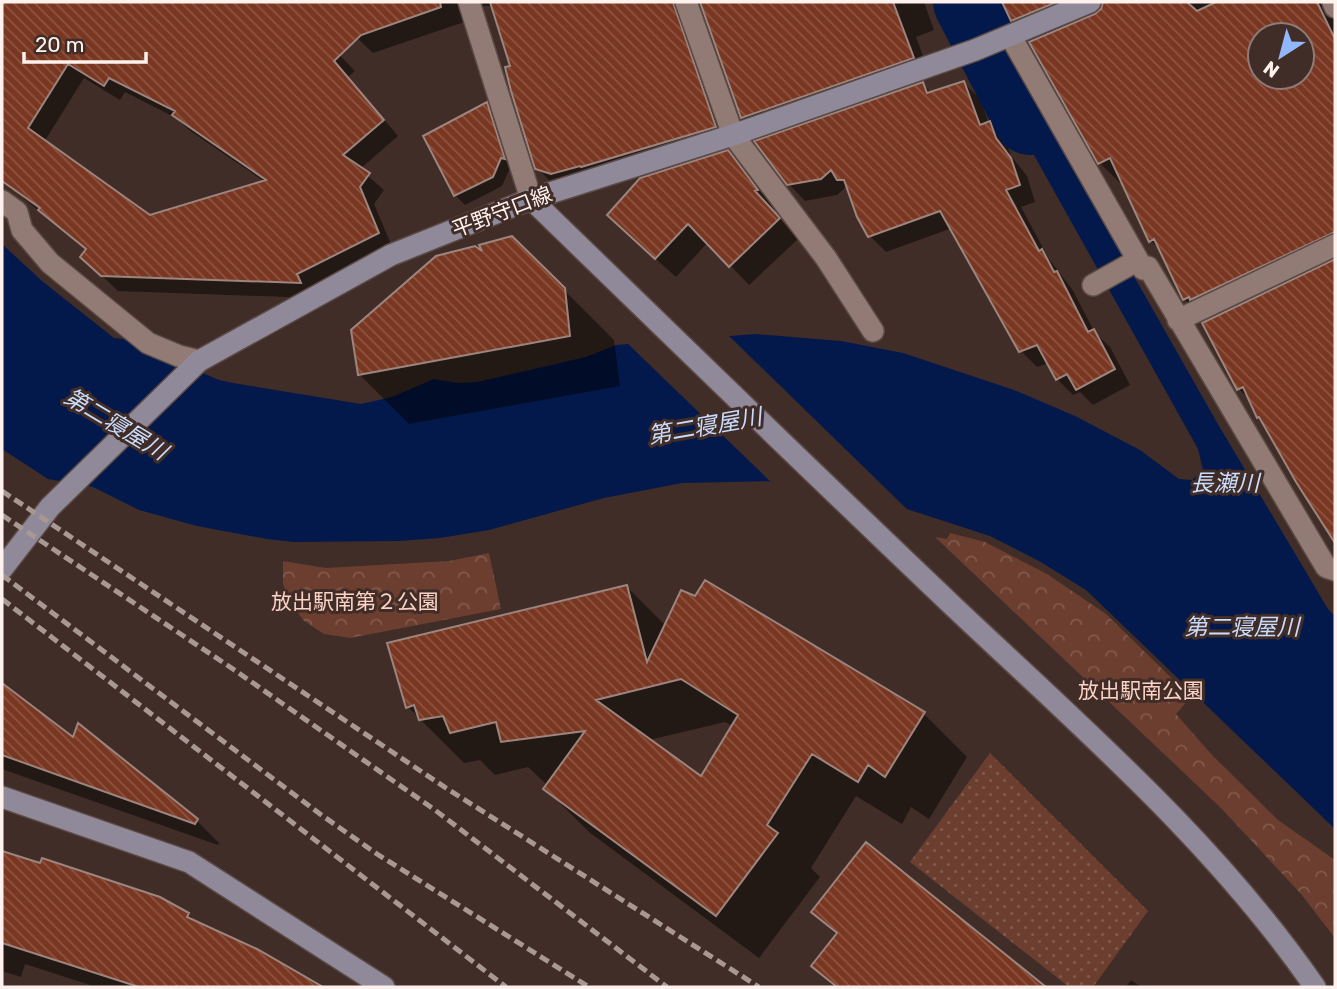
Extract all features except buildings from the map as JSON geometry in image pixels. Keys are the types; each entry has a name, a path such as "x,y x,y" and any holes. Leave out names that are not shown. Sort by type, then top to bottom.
{"street":[{"path":"469,2 531,199 861,519 1185,827 1242,891 1315,987"},
{"path":"686,2 733,135 826,258 873,331"},
{"name":"平野守口線","path":"2,569 50,507 197,363 391,255 531,199 733,135 975,50 1090,2"},
{"path":"1333,2 1335,7"},
{"path":"1007,38 1135,262 1143,269 1148,267 1326,568 1335,570"},
{"path":"2,201 17,212 22,230 50,263 148,344 197,363"},
{"path":"1178,320 1335,245"},
{"path":"1096,284 1135,262"},
{"path":"2,797 189,862 383,987"}],"green space":[{"name":"放出駅南公園","path":"950,533 985,542 1047,574 1106,614 1191,697 1176,714 1212,755 1278,820 1335,860 1335,938 1301,894 1221,808 935,537 947,539"},
{"name":"放出駅南第２公園","path":"489,553 501,609 350,638 324,634 304,621 289,601 283,584 283,561 326,568 449,561"},
{"path":"990,753 1148,911 1093,987 1069,987 910,862"}],"water":[{"name":"第二寝屋川","path":"993,26 1219,426 1328,609 1335,616 1335,829 1086,590 1039,561 990,536 842,488 780,481 682,483 604,498 489,530 440,538 294,542 197,526 139,510 93,487 48,479 2,449 2,244 42,281 114,338 123,339 219,380 233,383 361,404 392,397 434,379 456,383 477,382 586,357 616,345 755,334 841,341 903,353 1014,390 1075,416 1140,450 1179,479 1192,480 1203,470 1198,449 969,35"}],"pier":[{"path":"725,332 912,514 841,491 774,485 625,341"}],"waterway":[{"name":"長瀬川","path":"970,2 1030,118"}],"railway":[{"path":"2,491 446,788 759,987"},
{"path":"2,515 233,669 435,810 667,987"},
{"path":"2,575 320,814 377,854 589,987"},
{"path":"2,599 506,987"}]}
